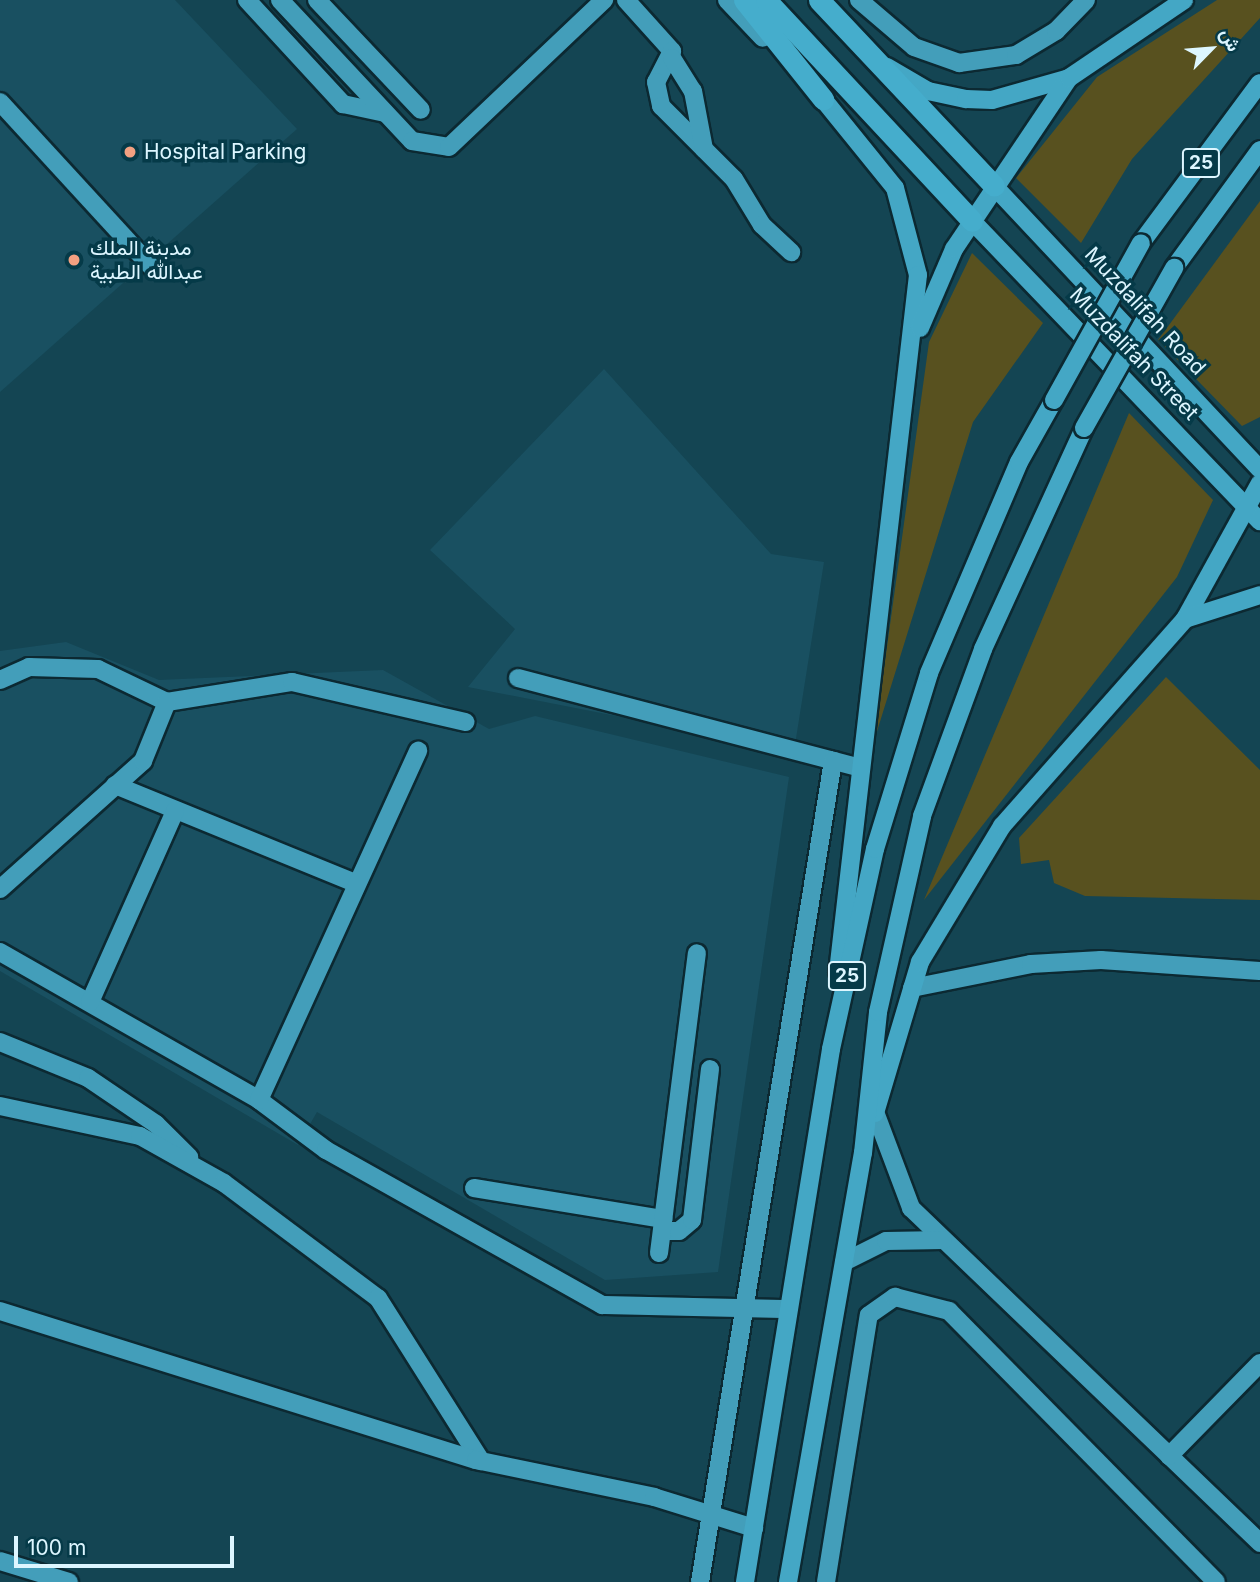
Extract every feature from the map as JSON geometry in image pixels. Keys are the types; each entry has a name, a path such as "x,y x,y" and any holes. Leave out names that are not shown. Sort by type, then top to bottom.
{"highway":[{"path":"744,0 823,99"},
{"path":"766,0 971,221"},
{"path":"819,0 994,186"},
{"path":"834,0 877,61"}],"main road":[{"path":"877,61 928,90 966,99 992,100 1069,78 1184,0"},
{"path":"911,355 939,276 971,221 1069,78"},
{"name":"25","path":"745,1582 785,1309 831,1049 875,849 929,673 1019,462 1142,243 1260,83"},
{"path":"823,99 877,161 907,214 918,275 911,355 857,767 831,1049"},
{"name":"25","path":"788,1582 863,1153 878,1012 922,816 983,649 1084,428 1174,268 1260,150"},
{"name":"Muzdalifah Road","path":"994,186 1260,469"},
{"name":"Muzdalifah Street","path":"971,221 1260,522"},
{"path":"863,1153 912,988 960,889 1003,826 1185,619 1260,483"},
{"path":"1185,619 1260,595"}],"street":[{"path":"247,0 343,104 386,113"},
{"path":"280,0 412,141 449,147 604,0"},
{"path":"317,0 421,110"},
{"path":"626,0 666,41 671,58 693,91 704,149"},
{"path":"727,0 823,99"},
{"path":"859,0 915,47 959,63 1016,55 1056,31 1087,0"},
{"path":"671,58 655,93 791,253"},
{"path":"0,102 150,265"},
{"path":"0,680 29,667 98,669 167,702 292,682 465,722"},
{"path":"518,678 857,767"},
{"path":"0,888 143,761 167,702"},
{"path":"259,1100 418,751"},
{"path":"700,1582 746,1312 832,761"},
{"path":"115,785 357,884"},
{"path":"90,1002 175,811"},
{"path":"0,952 259,1100 326,1150 602,1305 746,1312 785,1309"},
{"path":"659,1253 697,953"},
{"path":"912,988 1031,964 1101,960 1260,971"},
{"path":"0,1042 88,1078 156,1124 206,1173"},
{"path":"474,1188 662,1225 680,1231 692,1220 710,1069"},
{"path":"0,1106 140,1136 206,1173 378,1298 481,1461"},
{"path":"875,1112 911,1208 1260,1542"},
{"path":"844,1262 886,1241 943,1240"},
{"path":"826,1582 869,1315 895,1297 949,1311 1216,1582"},
{"path":"0,1311 481,1461 711,1514 754,1528"},
{"path":"1169,1456 1260,1363"},
{"path":"0,1561 69,1582"}],"shaded area":[{"name":"مدينة الملك عبدالله الطبية","path":"0,0 175,0 297,129 0,392"},
{"path":"1217,0 1260,0 1260,18 1132,159 1081,243 1016,178 1097,77"},
{"path":"1260,201 1260,417 1242,426 1158,340"},
{"path":"972,253 1043,323 973,422 874,741 929,342"},
{"path":"604,369 771,554 824,562 794,751 468,687 515,629 430,550"},
{"path":"1129,413 1213,500 1177,577 924,900"},
{"path":"66,642 159,680 383,670 489,729 535,716 789,777 718,1272 605,1280 317,1112 298,1145 0,971 0,651"},
{"path":"1166,677 1260,770 1260,900 1085,896 1054,883 1049,860 1021,864 1019,838"}],"place":[{"name":"Hospital Parking","path":"130,152"},
{"name":"مدينة الملك عبدالله الطبية","path":"74,260"}]}
